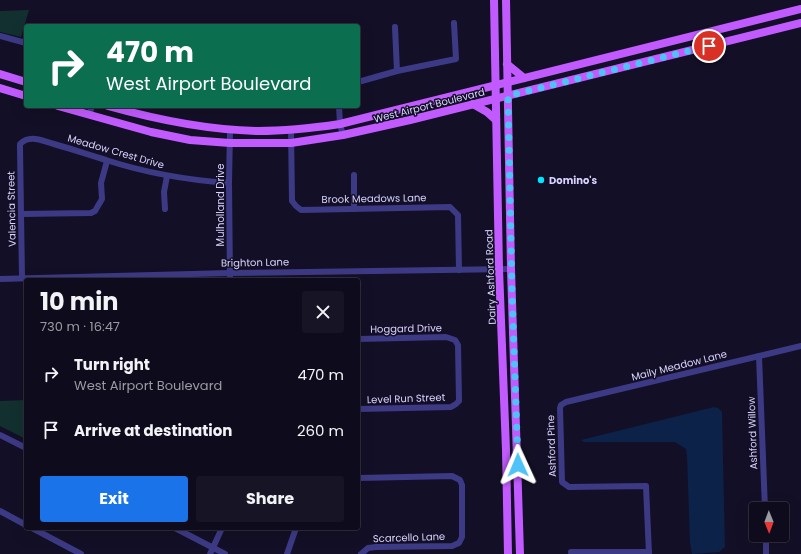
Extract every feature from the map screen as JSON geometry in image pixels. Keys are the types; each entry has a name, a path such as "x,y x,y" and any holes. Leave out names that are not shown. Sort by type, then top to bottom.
{"main road":[{"name":"Dairy Ashford Road","path":"494,0 499,269 506,450 508,554"},
{"path":"506,0 511,269 518,450 520,554"},
{"name":"West Airport Boulevard","path":"116,108 154,118 196,126 230,130 291,130 340,124 801,9"},
{"name":"West Airport Boulevard","path":"65,108 151,132 190,140 230,144 291,143 343,135 508,96 801,23"},
{"path":"507,64 524,78"},
{"path":"0,74 24,81"},
{"path":"9,76 2,89 24,95"},
{"path":"473,104 487,112 496,120"},
{"path":"151,132 154,118"},
{"path":"506,450 518,450"}],"street":[{"path":"360,81 397,71 456,58 454,23"},
{"path":"395,26 397,71"},
{"path":"0,36 24,42"},
{"path":"89,115 91,108"},
{"path":"339,108 340,124 343,135"},
{"name":"Mulholland Drive","path":"230,130 230,278"},
{"path":"291,130 291,143"},
{"name":"Meadow Crest Drive","path":"23,141 33,138 78,150 106,160 167,176 206,181 229,182"},
{"name":"Valencia Street","path":"22,278 20,144 23,141"},
{"name":"Brook Meadows Lane","path":"291,143 292,201 301,210 450,207 458,215 459,270"},
{"path":"21,214 91,213 95,211 102,199 101,184 106,160"},
{"path":"354,174 354,208"},
{"path":"165,209 164,192 167,176"},
{"name":"Brighton Lane","path":"0,279 162,277 230,273 511,269"},
{"name":"Hoggard Drive","path":"360,340 446,337 455,340 458,345 458,401 454,405"},
{"name":"Maily Meadow Lane","path":"561,405 566,402 801,346"},
{"name":"Ashford Willow","path":"759,356 765,502"},
{"name":"Level Run Street","path":"360,409 451,407 454,405"},
{"name":"Ashford Pine","path":"561,405 562,482 569,487 646,486 649,553"},
{"path":"0,435 24,447"},
{"name":"Scarcello Lane","path":"360,478 452,476 458,478 462,485 462,537 459,543 452,546 376,547 368,548 361,554"},
{"path":"0,511 24,524"},
{"path":"36,530 80,554"},
{"path":"178,530 212,551 225,554"},
{"path":"212,551 221,530"},
{"path":"287,554 295,530"},
{"path":"766,542 766,554"},
{"path":"571,552 649,553"}],"green space":[{"path":"29,10 21,37 0,32 0,11"},
{"path":"24,400 24,438 0,426 0,401"}],"water":[{"path":"714,407 718,408 722,412 725,547 719,552 692,554 690,543 686,449 675,442 584,442 581,440"}],"place":[{"name":"Domino's","path":"541,180"}],"route":[{"path":"518,465 512,292 508,96 709,46"}]}
